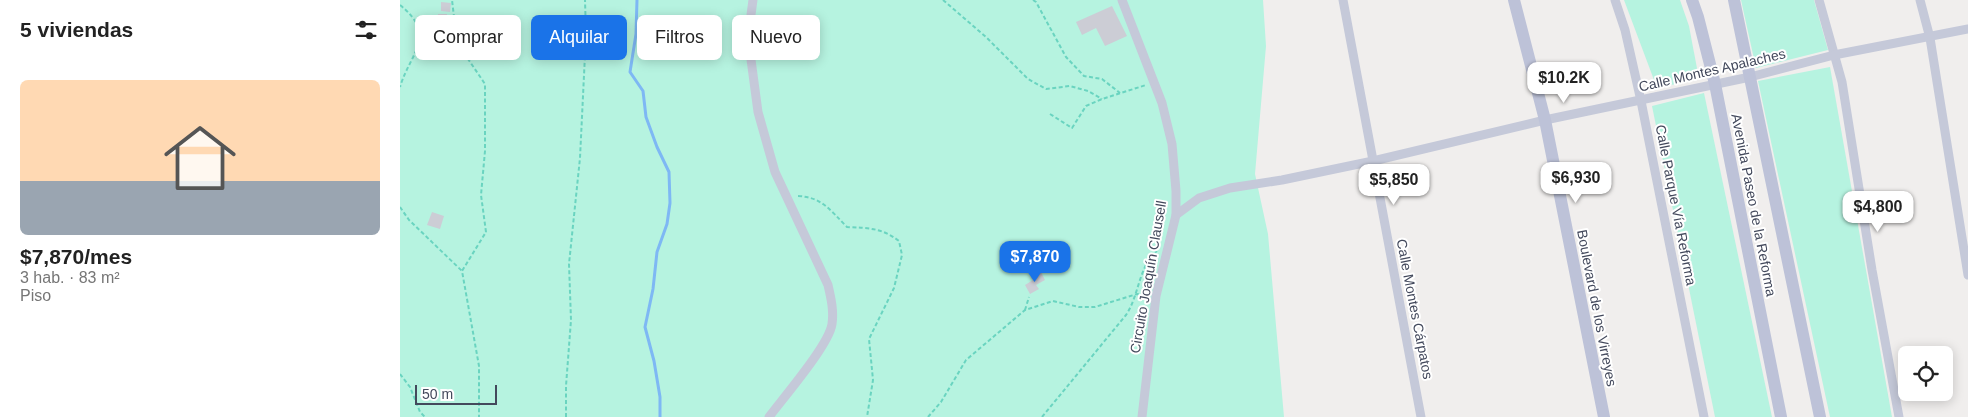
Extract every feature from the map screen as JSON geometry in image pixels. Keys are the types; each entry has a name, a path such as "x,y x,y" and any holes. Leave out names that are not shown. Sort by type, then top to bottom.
{"main road":[{"name":"Boulevard de los Virreyes","path":"1514,0 1545,120 1604,417"},
{"name":"Avenida Paseo de la Reforma","path":"1692,0 1715,84 1781,417"},
{"name":"Avenida Paseo de la Reforma","path":"1734,0 1820,417"}],"street":[{"path":"753,0 748,37 758,112 775,172 828,285 832,304 832,325 825,342 769,417"},
{"name":"Circuito Joaquín Clausell","path":"1122,0 1156,83 1168,124 1175,176 1176,215 1156,296 1142,417"},
{"name":"Calle Montes Cárpatos","path":"1343,0 1421,417"},
{"name":"Calle Parque Vía Reforma","path":"1615,0 1625,30 1641,100 1704,417"},
{"path":"1819,0 1842,82 1872,270 1899,417"},
{"path":"1920,0 1930,38 1968,275"},
{"name":"Calle Montes Apalaches","path":"1176,215 1199,198 1230,188 1282,180 1373,161 1545,120 1750,77 1834,55 1968,30"}],"path":[{"path":"452,0 454,15"},
{"path":"566,417 566,386 572,320 569,264 580,158 586,34 585,0"},
{"path":"944,0 949,0"},
{"path":"944,0 986,37 1028,79 1046,89 1070,86 1088,91 1102,99"},
{"path":"1033,0 1036,2 1066,57 1084,76 1102,79 1120,93"},
{"path":"400,5 415,18"},
{"path":"400,87 404,73 415,52"},
{"path":"462,271 486,232 481,195 485,151 485,84 469,60"},
{"path":"1050,114 1072,128 1086,106 1120,93 1156,83"},
{"path":"786,195 812,197 829,208 847,228 870,228 888,232 899,242 902,255 894,288 869,340 873,380 867,417"},
{"path":"400,207 409,220 462,271 478,366 479,417"},
{"path":"1042,417 1126,315 1137,294 1145,266 1155,253 1167,249"},
{"path":"928,417 941,402 966,360 1025,310 1053,301 1079,307 1095,307 1137,294 1156,296"},
{"path":"1025,310 1029,297"},
{"path":"400,374 410,388 420,412 425,417"}],"green space":[{"path":"400,0 1263,0 1266,46 1255,174 1268,234 1284,417 400,417"},
{"path":"1624,0 1680,0 1689,26 1699,79 1657,88"},
{"path":"1741,0 1814,0 1828,50 1756,68"},
{"path":"1830,67 1892,417 1830,417 1758,81"},
{"path":"1704,93 1772,417 1715,417 1652,106"}],"building":[{"path":"441,2 451,3 450,12 441,11"},
{"path":"1112,6 1127,36 1105,46 1096,28 1082,35 1076,22"},
{"path":"432,212 444,216 440,229 427,225"},
{"path":"1041,272 1045,280 1036,285 1039,289 1030,294 1025,285 1033,280 1031,278"}],"waterway":[{"path":"637,0 636,34 630,72 643,91 646,117 669,172 670,203 667,224 657,252 653,289 645,327 654,361 660,397 660,417"}]}
